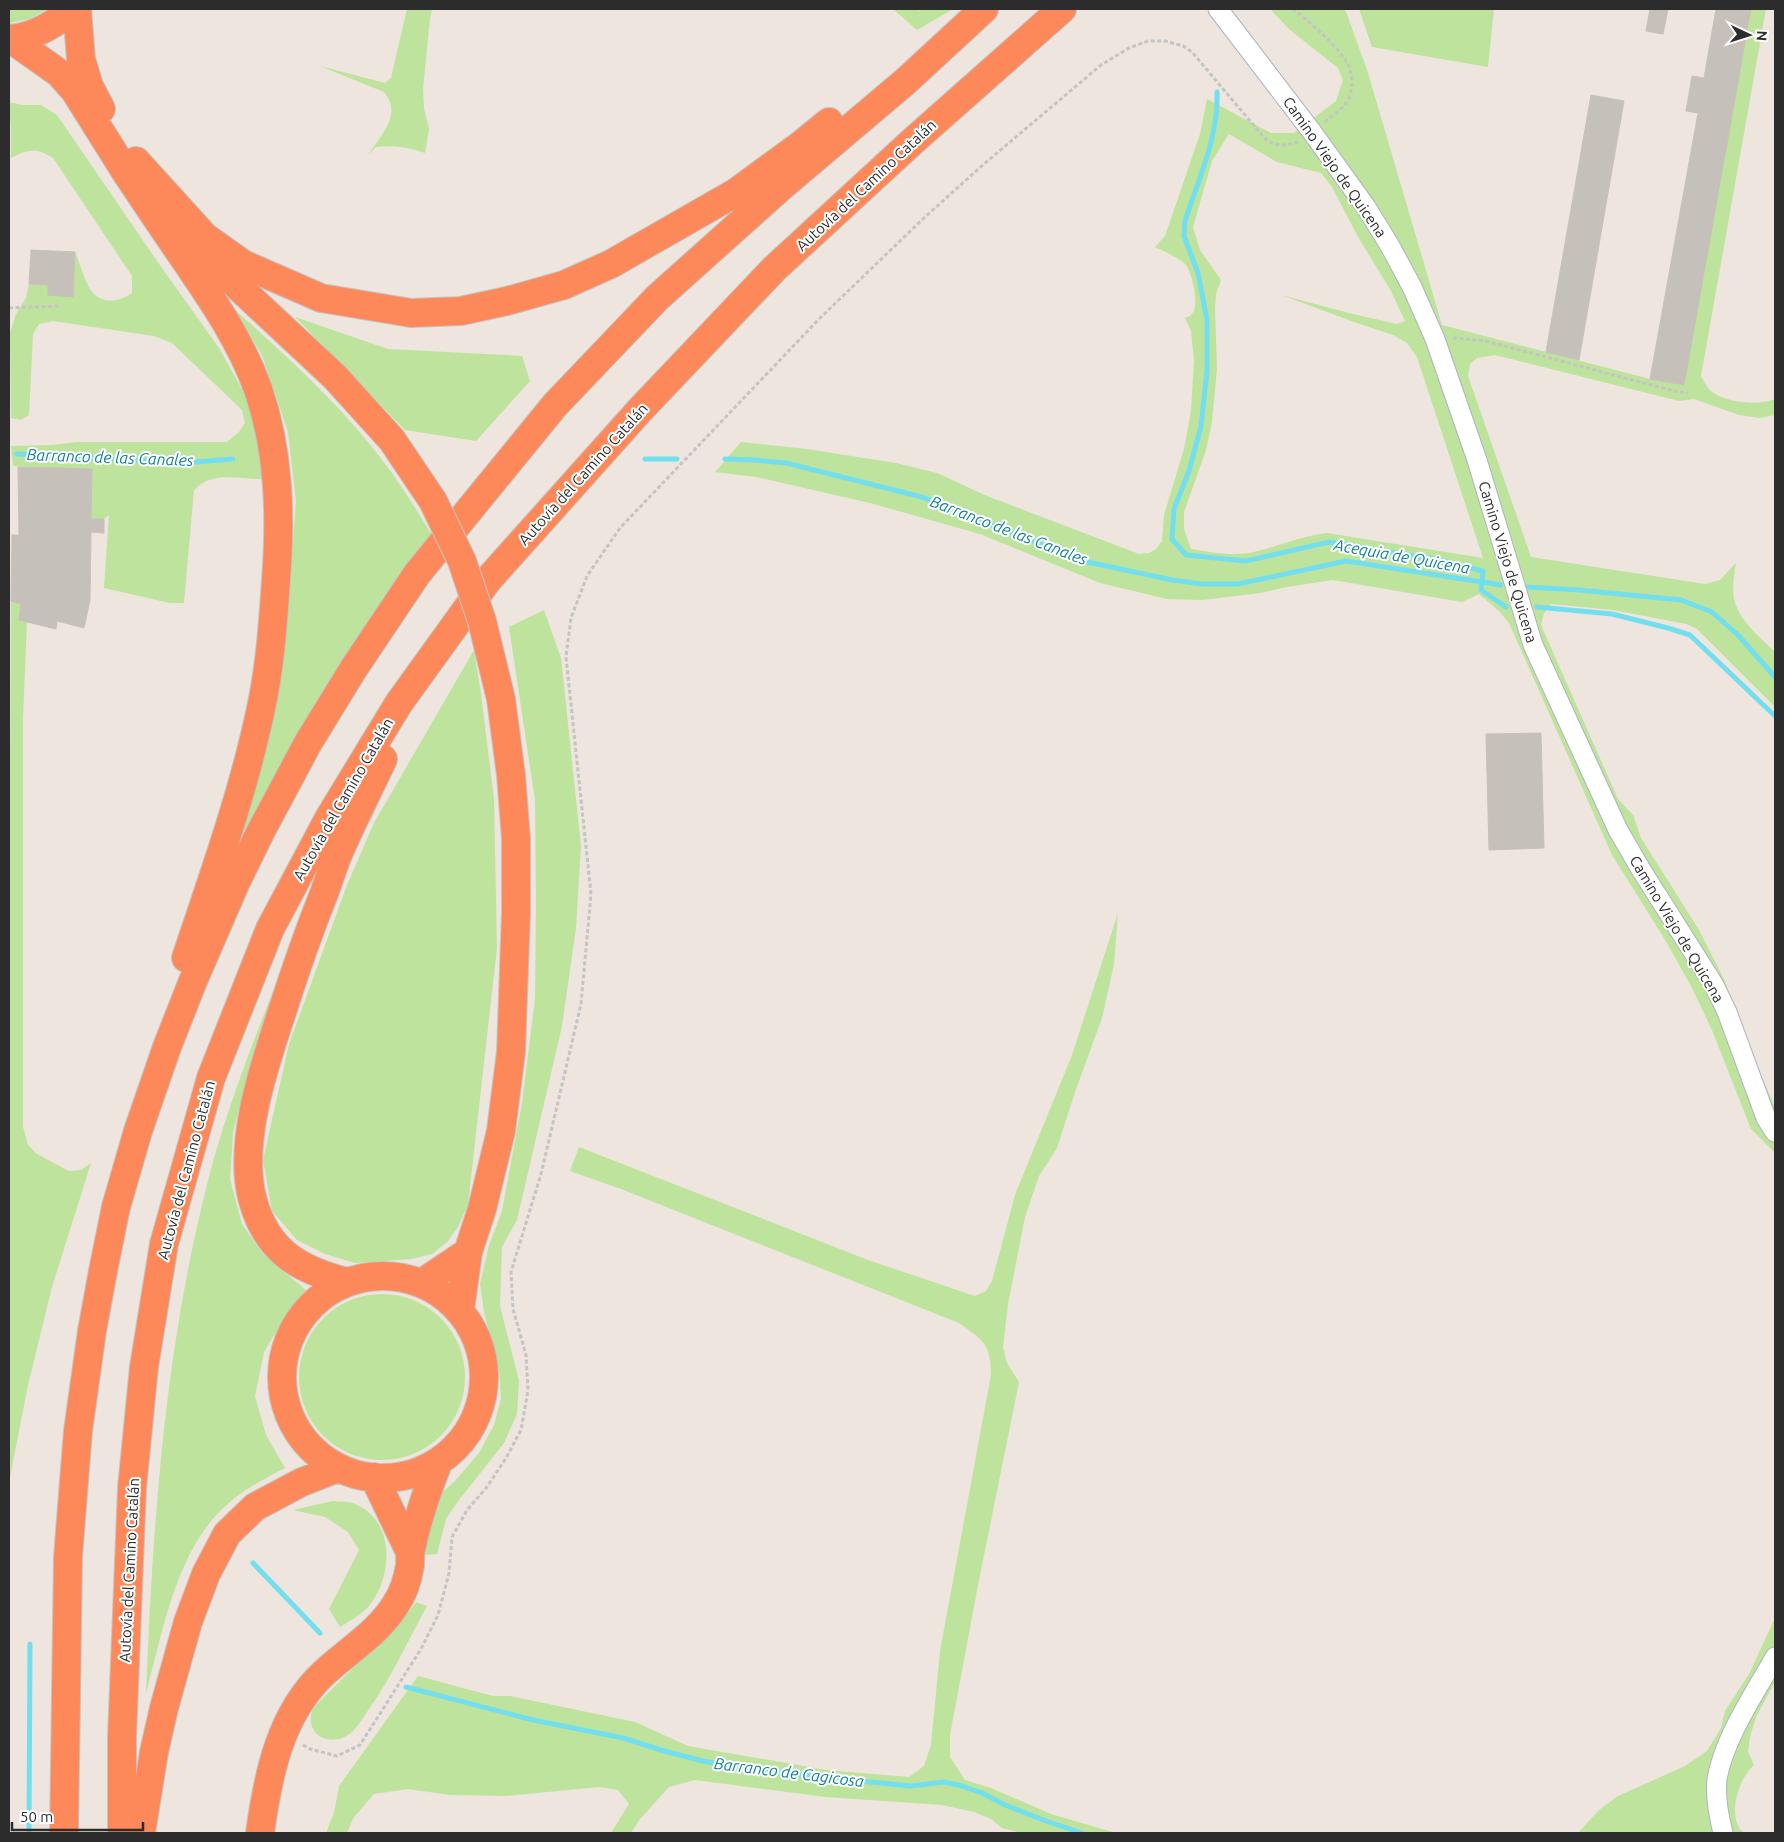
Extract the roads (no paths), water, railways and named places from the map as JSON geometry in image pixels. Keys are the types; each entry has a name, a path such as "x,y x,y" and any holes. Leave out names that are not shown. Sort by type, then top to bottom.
{"highway":[{"path":"10,39 33,35 53,25 76,9"},
{"path":"76,9 70,66 74,91 191,246 271,317 340,383 392,440 433,501 462,561 482,621 500,699 511,775 516,839 516,913 511,1052 501,1131 482,1209 468,1252 460,1310"},
{"path":"132,168 205,237 242,264 321,298 411,313 461,311 564,285 619,260 735,193 802,144 964,9"},
{"path":"116,1207 138,1131 166,1047 236,882 261,830 308,743 354,668 417,574 555,405 657,298 782,186 906,80 984,9"},
{"name":"Autovía del Camino Catalán","path":"122,1833 122,1737 132,1488 144,1367 164,1244 211,1078 270,929 329,818 400,703 487,581 640,410 774,270 912,141 1062,9"},
{"path":"10,39 70,66"},
{"path":"64,1833 68,1558 78,1431 92,1331 134,1126 162,1027 227,837 249,762 269,661 278,565 279,522 274,451 268,422 257,388 237,341 132,168"},
{"path":"347,1282 323,1276 305,1268 285,1255 264,1229 252,1200 248,1163 251,1126 269,1050 295,972 343,842 399,728 487,581"},
{"path":"422,1283 468,1252"},
{"path":"370,1276 397,1276 422,1283 442,1294 460,1310 476,1335 484,1364 484,1392 476,1420 460,1445 438,1463 413,1475 395,1479 361,1477 338,1468 316,1454 295,1428 284,1397 282,1375 285,1353 291,1334 300,1319 313,1303 330,1290 347,1282 370,1276"},
{"path":"260,1833 264,1801 277,1750 294,1708 324,1672 358,1644 396,1605 404,1588 410,1564 410,1552 422,1502 438,1463"},
{"path":"141,1833 154,1752 188,1622 206,1574 227,1534 255,1507 302,1482 338,1468"},
{"path":"374,1477 410,1552"}],"street":[{"name":"Camino Viejo de Quicena","path":"1218,9 1312,132 1366,207 1412,287 1435,339 1477,460 1533,645 1618,830 1714,985 1766,1118 1775,1132"},
{"path":"1723,1833 1717,1789 1722,1759 1742,1714 1775,1657"}],"waterway":[{"name":"Acequia de Quicena","path":"1217,92 1215,125 1185,221 1184,236 1198,273 1207,320 1207,371 1201,426 1189,471 1174,509 1172,539 1186,555 1246,561 1329,542 1439,560 1483,571 1481,590 1506,607"},
{"name":"Barranco de las Canales","path":"17,454 183,463 233,459"},
{"name":"Barranco de las Canales","path":"645,459 677,459"},
{"name":"Barranco de las Canales","path":"725,459 786,463 922,497 1083,561 1172,580 1202,584 1238,584 1346,561 1501,585"},
{"name":"Barranco de las Canales","path":"1527,587 1681,600 1712,612 1738,635 1775,677"},
{"name":"Acequia de Quicena","path":"1537,607 1612,614 1690,635 1775,716"},
{"name":"Barranco de Cagicosa","path":"253,1563 320,1633"},
{"name":"Barranco de Cagicosa","path":"29,1833 30,1644"},
{"name":"Barranco de Cagicosa","path":"406,1687 533,1720 623,1738 703,1761 760,1771 910,1786 944,1782 982,1793 1005,1805 1082,1833"}]}
